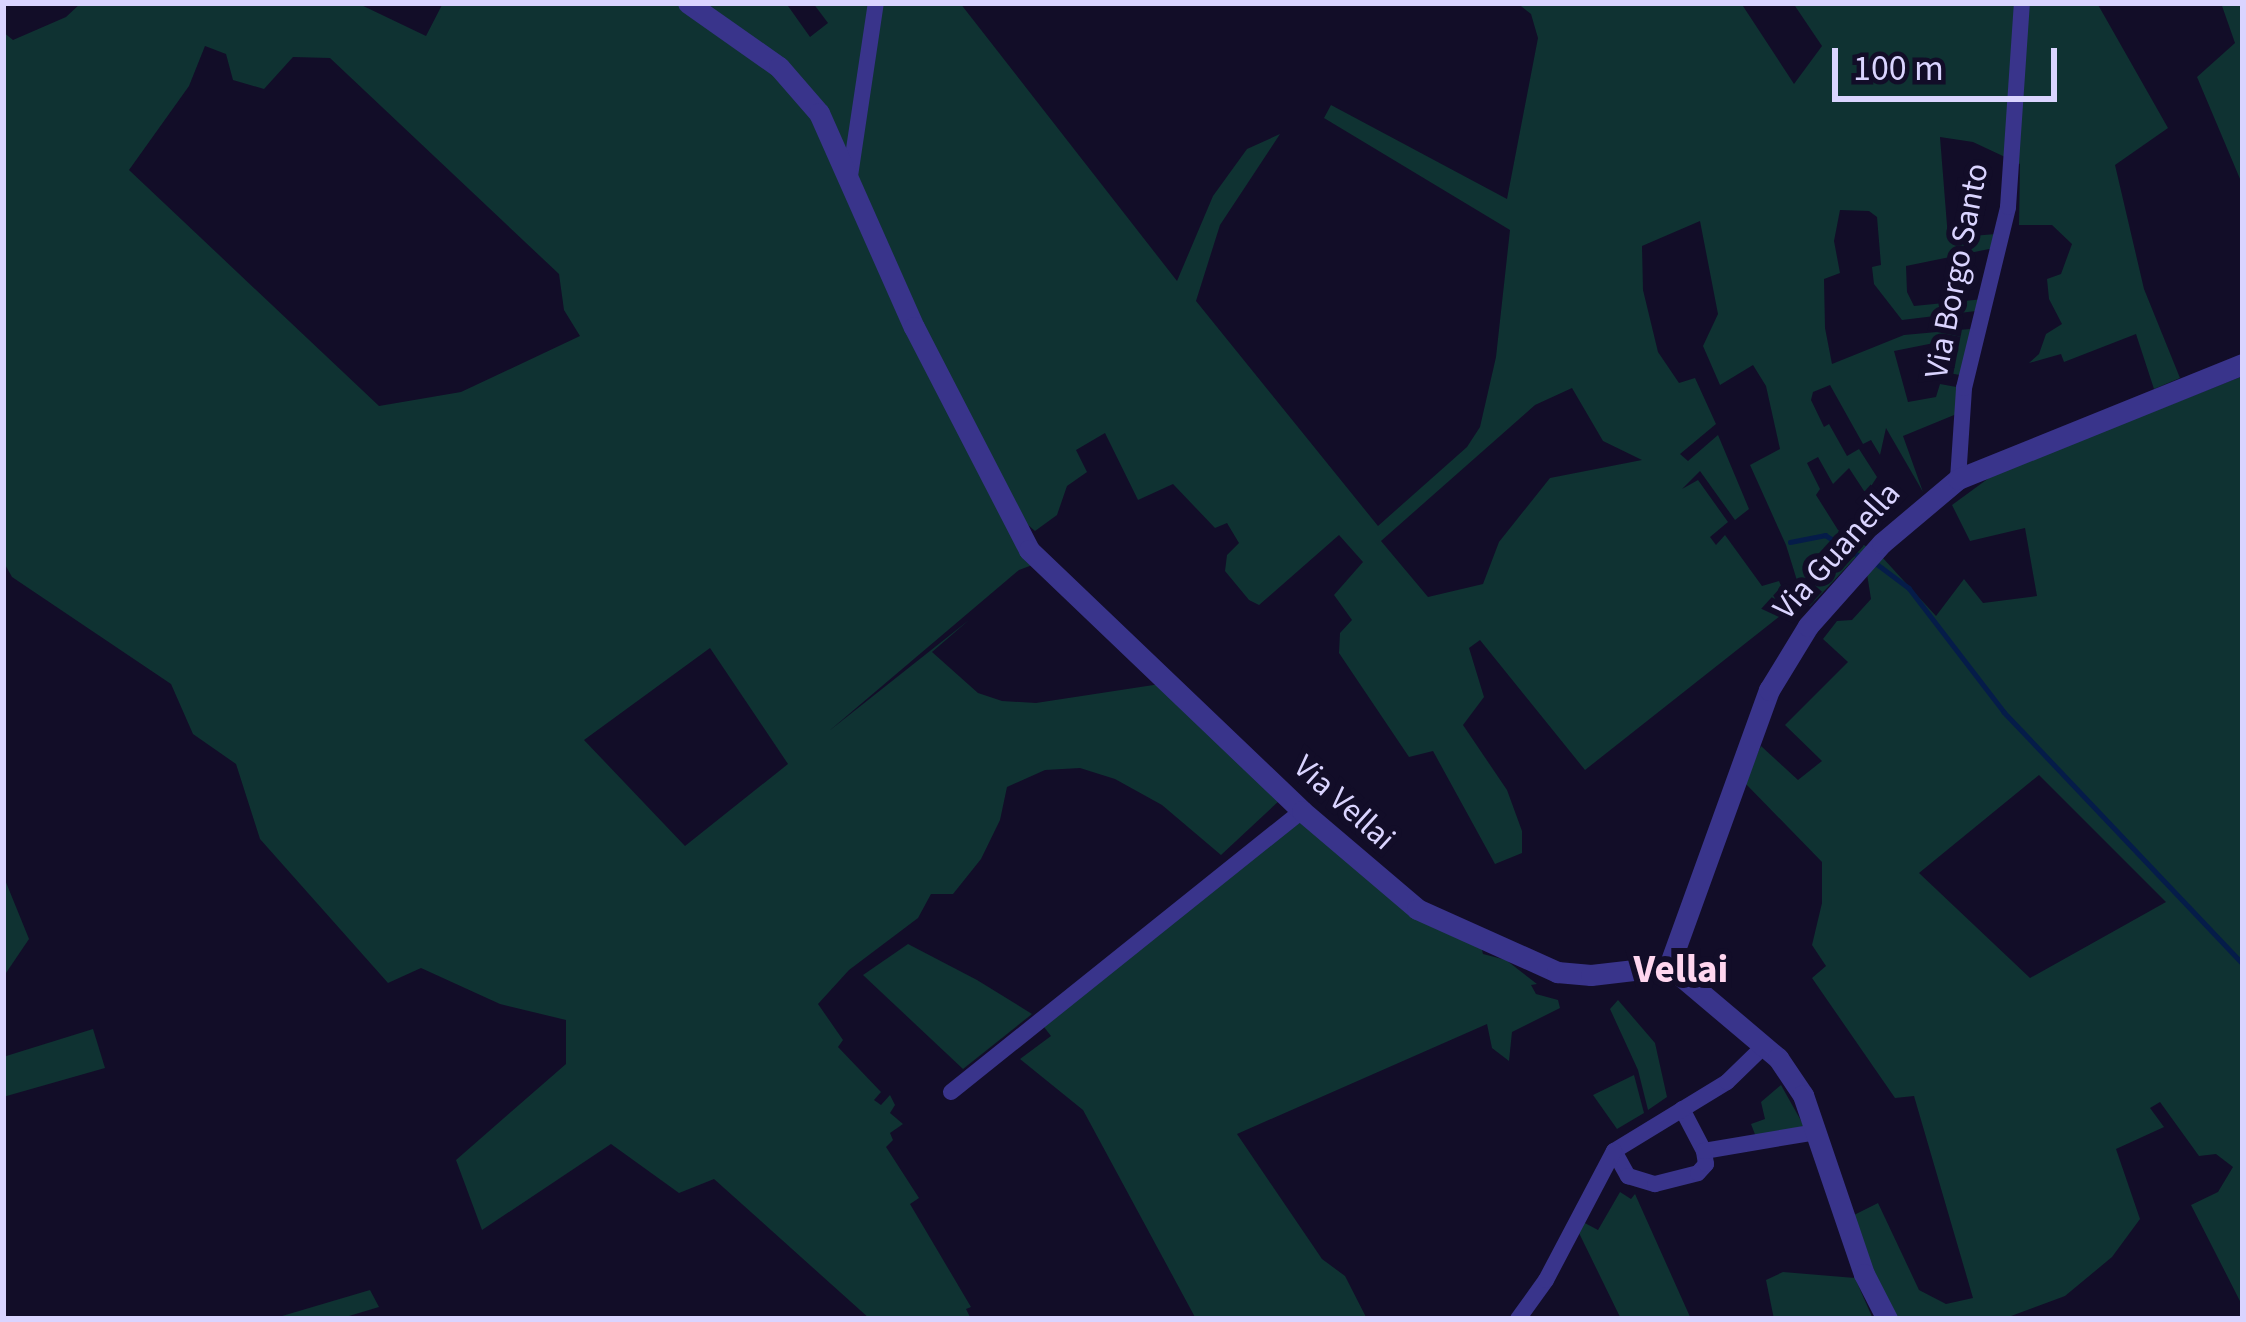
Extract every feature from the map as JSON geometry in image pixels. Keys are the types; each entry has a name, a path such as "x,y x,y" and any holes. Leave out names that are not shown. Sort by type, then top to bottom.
{"street":[{"name":"Via Vellai","path":"688,3 779,67 818,113 914,327 1029,550 1302,811 1418,910 1539,965 1591,975 1669,966"},
{"path":"850,176 876,3"},
{"name":"Via Borgo Santo","path":"1958,478 1964,388 2008,207 2022,3"},
{"name":"Via Guanella","path":"1669,966 1768,691 1808,626 1868,559 1958,478 2243,364"},
{"path":"951,1092 1302,811"},
{"path":"1669,966 1764,1046 1803,1095 1864,1274 1887,1319"},
{"path":"1518,1319 1546,1280 1614,1151 1726,1082 1764,1046"},
{"path":"1614,1151 1628,1176 1655,1184 1698,1173 1706,1164 1704,1151 1682,1109"},
{"path":"1704,1151 1816,1132"}],"green space":[{"path":"81,3 357,3 426,36 443,3 688,3 819,113 1035,564 1019,570 829,731 969,620 932,652 978,693 1002,701 1036,703 1160,684 1280,800 1221,855 1162,805 1115,779 1080,768 1045,770 1007,787 1000,820 981,859 953,894 931,894 918,918 849,970 818,1004 843,1040 838,1047 881,1092 874,1100 881,1105 890,1095 895,1105 890,1113 903,1124 890,1133 893,1140 886,1147 919,1198 910,1204 971,1307 966,1309 971,1319 870,1319 714,1179 679,1193 611,1144 482,1230 456,1160 566,1064 566,1020 500,1004 421,968 388,983 260,839 236,764 193,734 171,684 12,577 3,561 3,32 13,40 66,17","holes":["205,46 226,54 233,80 264,89 293,57 330,58 559,274 564,310 580,336 461,392 379,406 129,170 189,86","710,648 788,764 685,846 584,740"]},
{"path":"692,3 791,3 788,6 810,37 828,23 813,3 960,3 1177,281 1213,196 1247,149 1280,134 1220,225 1196,301 1378,526 1467,447 1480,427 1496,357 1510,230 1324,118 1331,105 1507,199 1538,38 1531,14 1517,3 1741,3 1794,84 1822,46 1793,3 2097,3 2168,128 2115,165 2144,289 2180,378 2154,389 2136,334 2064,362 2061,354 2029,363 2039,354 2046,334 2062,324 2049,299 2047,279 2061,274 2072,244 2052,225 2019,225 2020,164 1973,142 1940,137 1948,238 1996,234 1994,248 1906,266 1907,292 1914,306 1984,299 1976,311 1902,320 1874,284 1872,267 1881,265 1877,217 1869,211 1840,210 1834,241 1840,273 1824,279 1825,328 1832,364 1904,335 1970,329 1974,335 1965,376 1944,372 1934,343 1894,351 1908,402 1936,397 1940,384 1962,388 1959,413 1903,436 1923,492 1886,428 1880,455 1871,440 1863,444 1830,385 1813,392 1811,400 1824,427 1829,424 1847,456 1859,449 1877,477 1866,494 1849,468 1833,484 1818,457 1807,463 1820,489 1816,495 1838,530 1869,548 1859,554 1848,548 1857,556 1810,606 1804,603 1786,545 1750,465 1780,449 1766,386 1753,365 1720,385 1703,346 1718,314 1700,221 1642,246 1643,290 1658,352 1679,383 1695,378 1716,424 1680,454 1688,461 1718,435 1749,509 1735,520 1700,471 1682,489 1698,480 1728,522 1710,537 1716,545 1725,535 1762,586 1779,581 1790,608 1585,770 1480,640 1469,648 1484,697 1463,725 1507,790 1522,831 1522,853 1495,864 1433,751 1409,757 1339,653 1340,633 1352,620 1334,595 1363,562 1339,535 1259,605 1225,571 1227,555 1239,543 1227,523 1215,528 1173,484 1138,500 1105,433 1076,450 1087,472 1067,486 1057,515 1035,531 1012,511 898,279 832,126","holes":["1572,388 1603,441 1642,460 1550,478 1499,542 1483,584 1428,597 1381,541 1535,405"]},
{"path":"2221,3 2243,3 2243,186 2197,77 2235,43"},
{"path":"2243,376 2243,1307 2191,1205 2218,1192 2233,1167 2216,1154 2199,1156 2160,1102 2150,1108 2164,1127 2116,1149 2140,1219 2112,1257 2065,1296 2003,1319 1892,1319 1852,1216 1878,1203 1919,1290 1946,1304 1973,1298 1914,1096 1895,1098 1812,978 1826,966 1812,945 1822,903 1822,862 1744,782 1761,746 1798,780 1822,761 1785,725 1848,662 1823,639 1837,621 1852,620 1871,599 1867,574 1882,557 1936,616 1964,579 1983,603 2037,596 2025,528 1970,541 1952,505 1993,475","holes":["2039,775 2166,902 2030,978 1919,873"]},
{"path":"1298,820 1481,946 1483,954 1506,960 1537,984 1531,985 1536,994 1558,1000 1560,1008 1512,1032 1509,1061 1492,1048 1487,1024 1237,1134 1322,1259 1345,1276 1367,1319 1196,1319 1083,1110 1020,1059 1051,1036 1044,1027"},
{"path":"3,875 29,939 6,973 3,972"},
{"path":"908,944 1032,1014 963,1069 863,975"},
{"path":"1618,1000 1655,1043 1667,1097 1648,1110 1638,1070 1610,1009"},
{"path":"93,1029 105,1068 3,1097 3,1057"},
{"path":"1634,1075 1644,1113 1617,1129 1593,1095"},
{"path":"1781,1085 1804,1126 1756,1137 1751,1124 1765,1119 1761,1102"},
{"path":"1620,1192 1631,1199 1635,1194 1691,1319 1621,1319 1579,1233 1581,1221 1598,1230"},
{"path":"1783,1272 1855,1278 1873,1319 1774,1319 1766,1280"},
{"path":"370,1290 379,1307 339,1319 272,1319"}],"waterway":[{"path":"1790,542 1825,535 1861,557"},
{"path":"1877,564 1909,588 2004,712 2243,964"}],"district":[{"name":"Vellai","path":"1681,970"}]}
